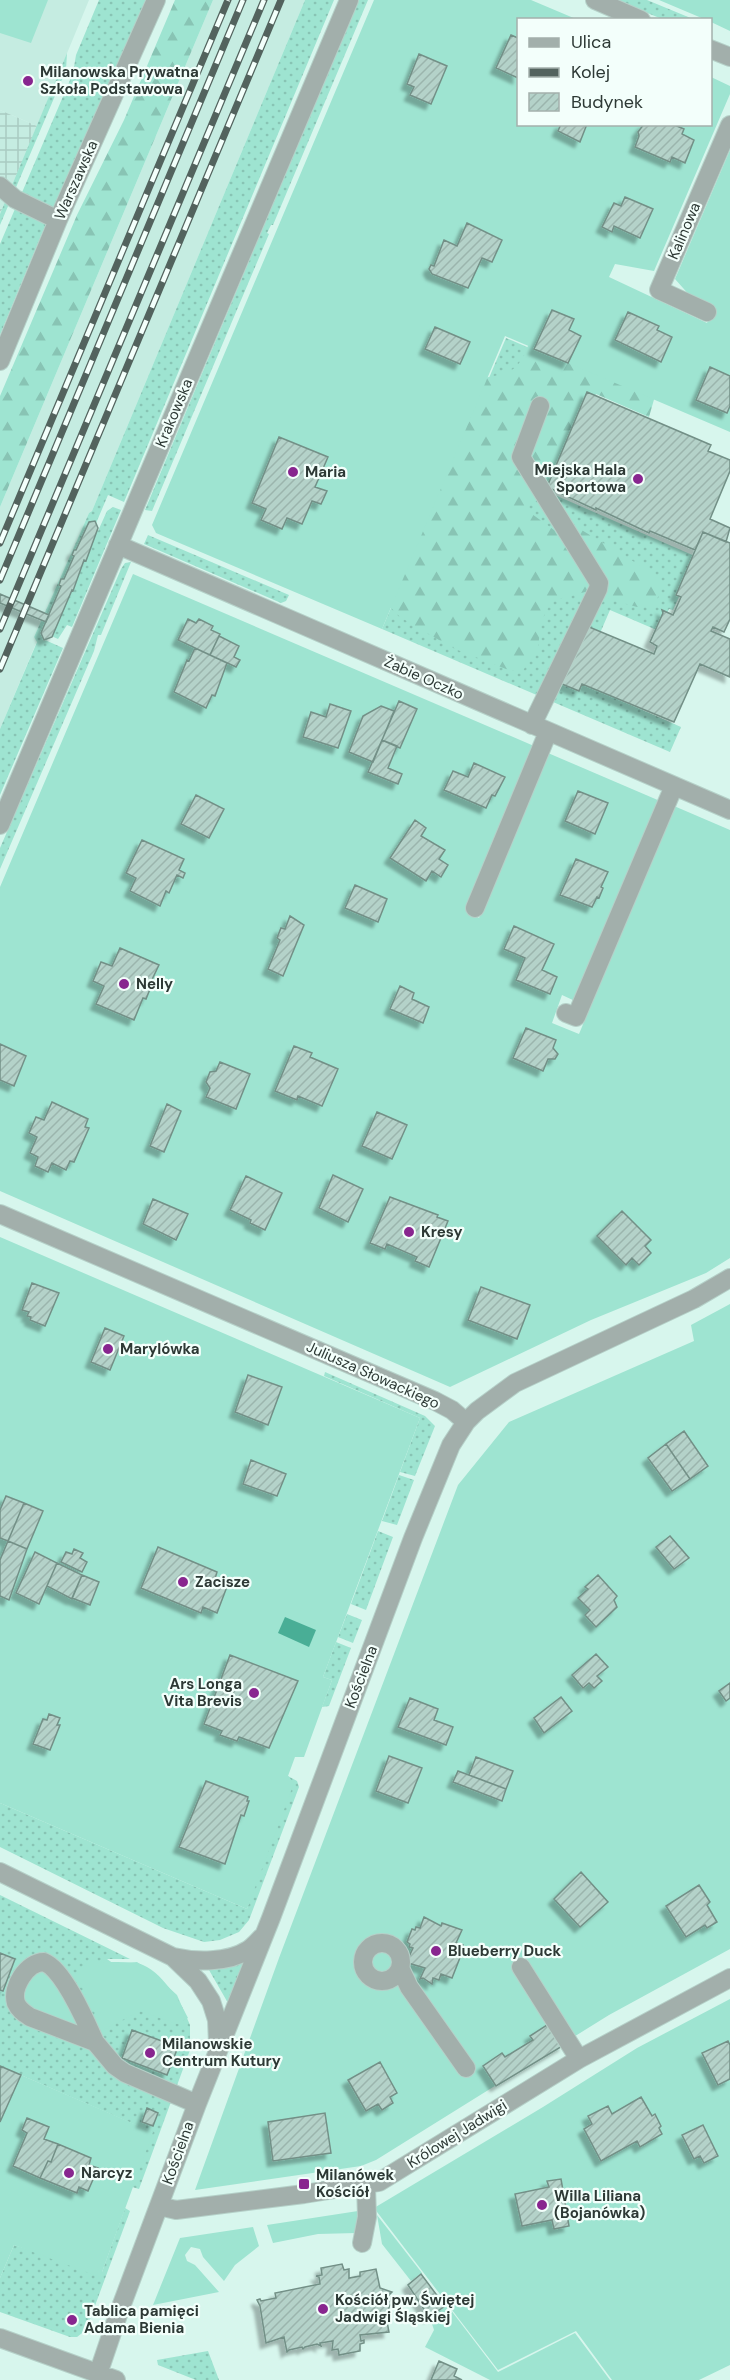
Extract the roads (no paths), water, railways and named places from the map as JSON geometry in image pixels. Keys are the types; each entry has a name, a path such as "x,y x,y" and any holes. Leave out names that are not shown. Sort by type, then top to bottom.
{"street":[{"name":"Warszawska","path":"0,361 58,220 156,0"},
{"name":"Krakowska","path":"0,825 349,0"},
{"path":"596,0 636,18"},
{"path":"712,49 730,57"},
{"name":"Kalinowa","path":"706,312 659,290 730,125"},
{"path":"0,186 15,199 58,220"},
{"path":"531,725 599,583 597,576 523,464 521,457 540,406"},
{"name":"Żabie Oczko","path":"118,545 730,810"},
{"path":"475,908 549,732"},
{"path":"566,1013 576,1017 674,786"},
{"name":"Juliusza Słowackiego","path":"0,1214 435,1401 452,1410 466,1422"},
{"path":"466,1422 492,1399 515,1383 694,1299 730,1278"},
{"name":"Kościelna","path":"97,2376 197,2104 264,1936 437,1475 451,1445 466,1422"},
{"path":"0,1872 173,1957 186,1960 229,1958 248,1951 264,1936"},
{"path":"368,1929 382,1944"},
{"path":"401,1970 393,1979 382,1981 371,1977 366,1972 363,1959 370,1947 382,1944 392,1946 397,1951 401,1970 409,1987 466,2068"},
{"path":"173,1957 198,1981 211,2001 219,2034 217,2054"},
{"path":"95,2042 30,2017 21,2011 17,2005 16,1995 27,1968 44,1962 57,1972 95,2042 115,2066 125,2073 197,2104"},
{"path":"521,1967 579,2059"},
{"name":"Królowej Jadwigi","path":"159,2206 176,2210 366,2186 379,2182 579,2059 730,1978"},
{"path":"362,2244 367,2217 366,2186"},
{"path":"0,2338 97,2376 116,2380"}],"railway":[{"path":"0,543 228,0"},
{"path":"0,580 243,0"},
{"path":"0,629 264,0"},
{"path":"0,669 281,0"}],"place":[{"name":"Milanowska Prywatna Szkoła Podstawowa","path":"28,81"},
{"name":"Maria","path":"293,472"},
{"name":"Miejska Hala Sportowa","path":"638,479"},
{"name":"Nelly","path":"124,984"},
{"name":"Kresy","path":"409,1232"},
{"name":"Marylówka","path":"108,1349"},
{"name":"Zacisze","path":"183,1582"},
{"name":"Ars Longa Vita Brevis","path":"254,1693"},
{"name":"Blueberry Duck","path":"436,1951"},
{"name":"Milanowskie Centrum Kutury","path":"150,2053"},
{"name":"Narcyz","path":"69,2173"},
{"name":"Milanówek Kościół","path":"304,2184"},
{"name":"Willa Liliana (Bojanówka)","path":"542,2205"},
{"name":"Kościół pw. Świętej Jadwigi Śląskiej","path":"323,2309"},
{"name":"Tablica pamięci Adama Bienia","path":"72,2320"}]}
